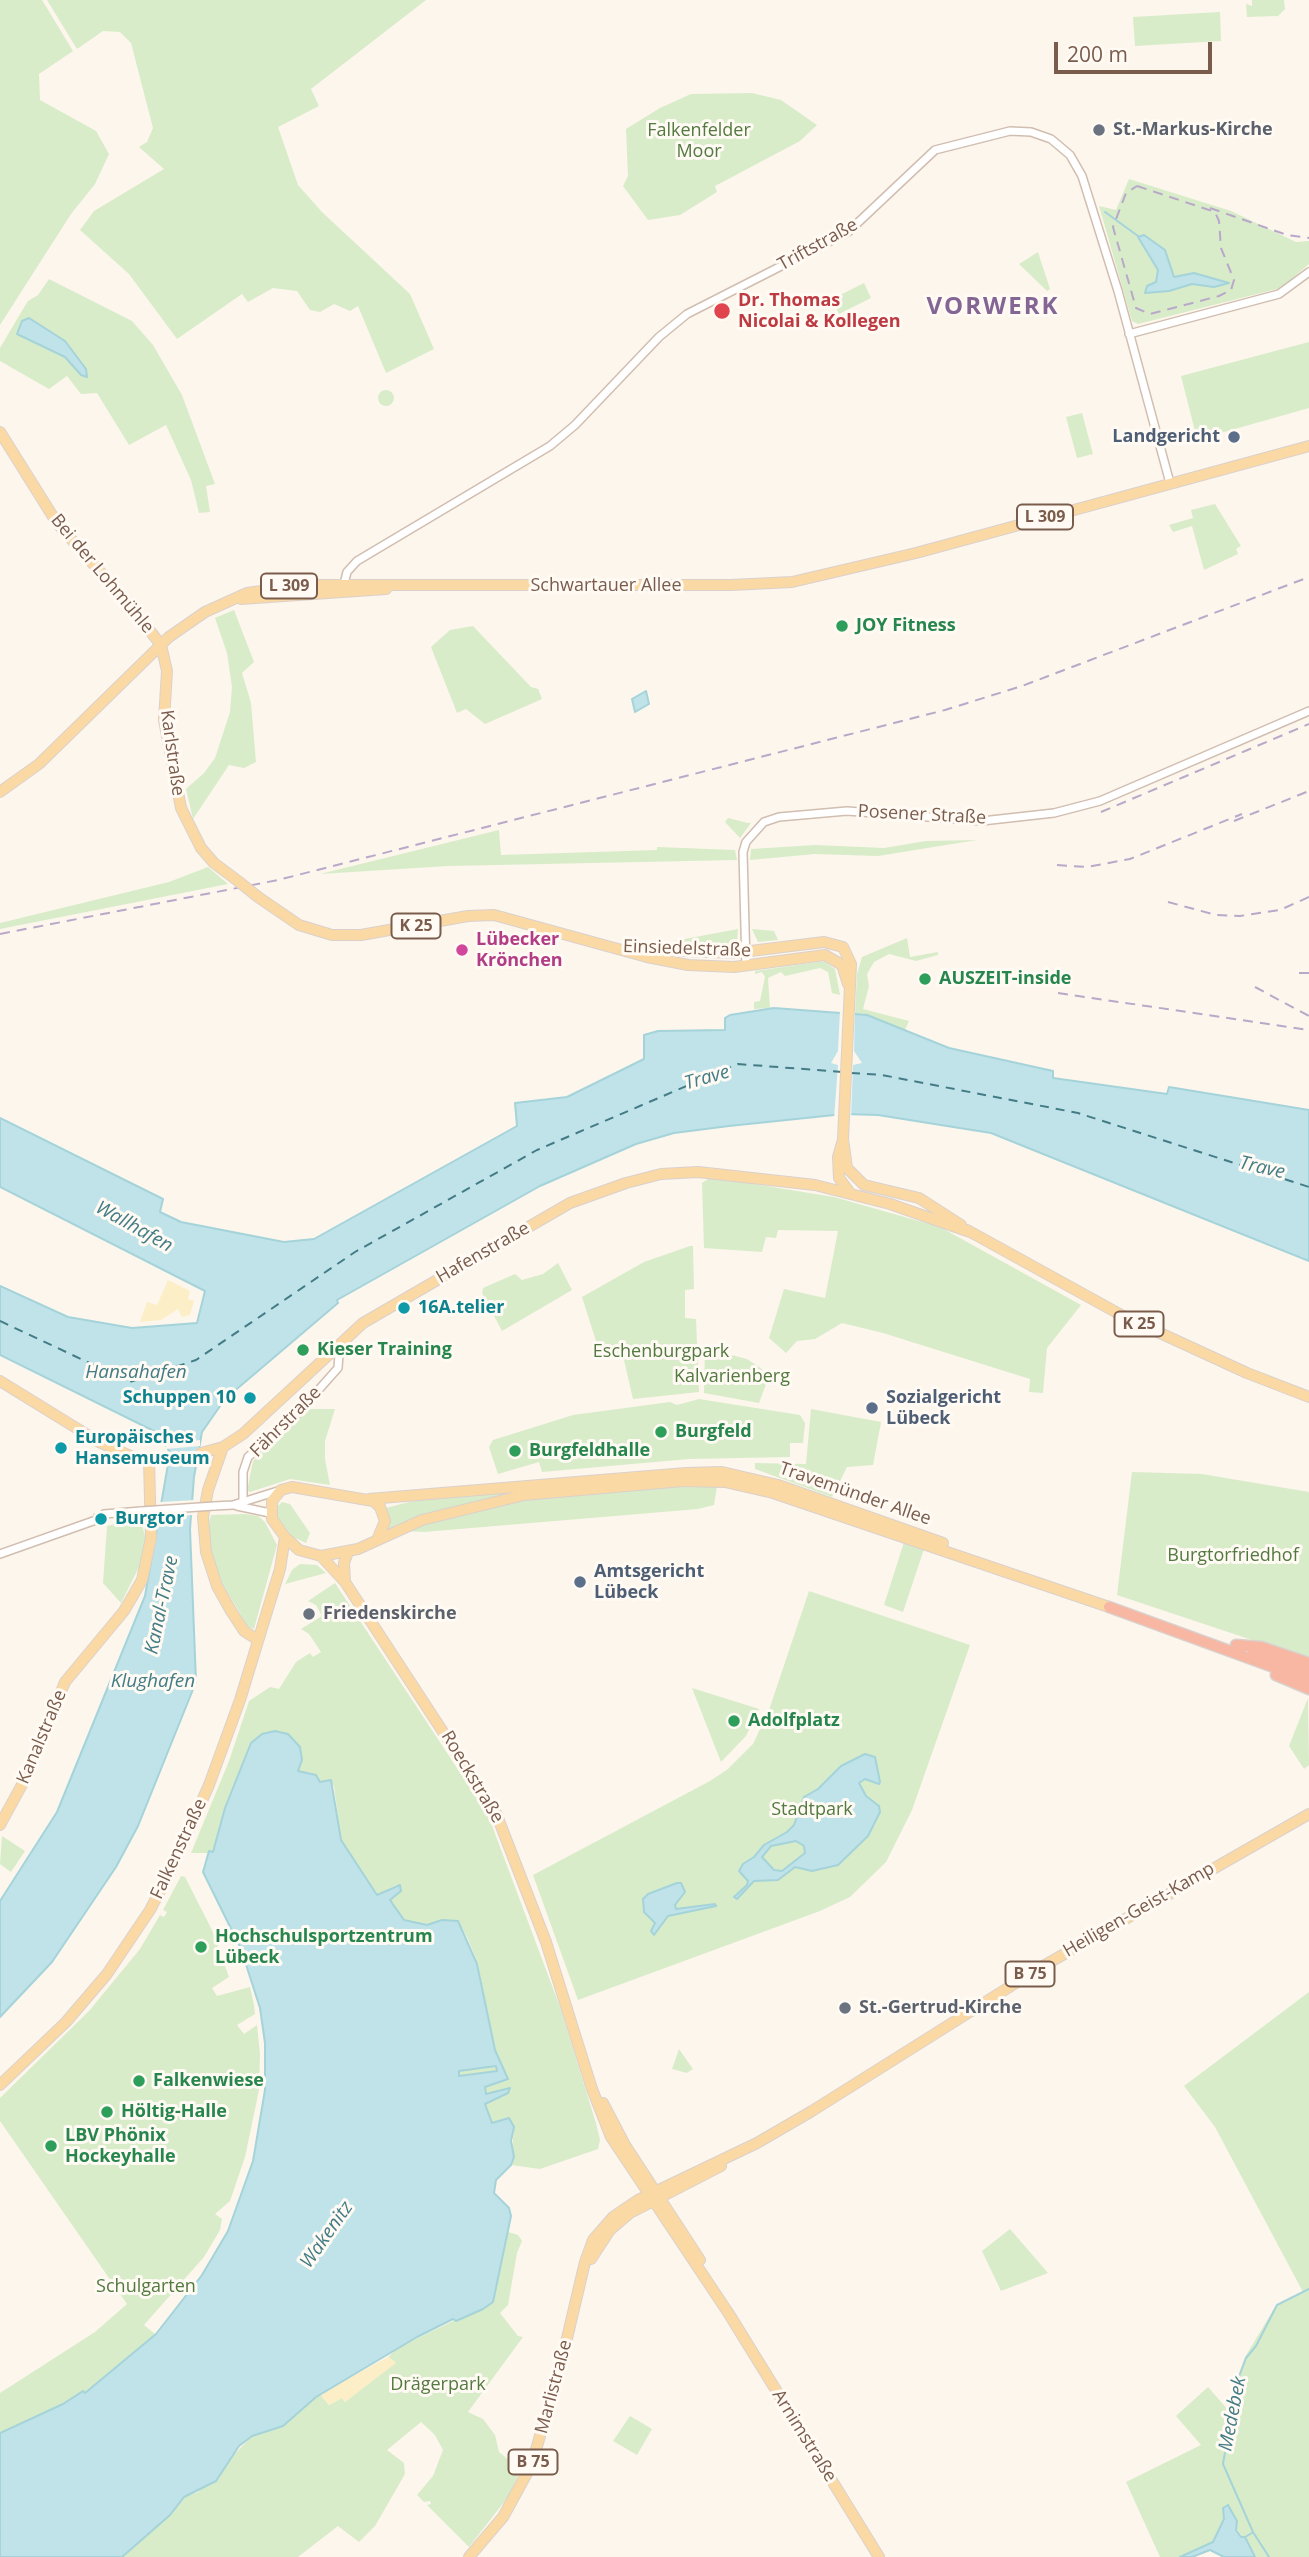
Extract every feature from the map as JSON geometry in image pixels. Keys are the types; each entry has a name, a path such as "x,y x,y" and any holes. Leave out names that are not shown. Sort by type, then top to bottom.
{"highway":[{"name":"Travemünder Allee","path":"1110,1604 1309,1672"},
{"path":"1235,1648 1261,1647 1309,1663"},
{"name":"Travemünder Allee","path":"1235,1648 1309,1681"},
{"path":"1235,1648 1255,1665 1309,1689"}],"main road":[{"name":"Bei der Lohmühle","path":"0,432 62,530 133,609 161,645"},
{"name":"L 309","path":"1170,483 1309,446"},
{"name":"Schwartauer Allee","path":"0,792 39,764 190,620 237,599 343,589 400,587 731,585 812,579 1170,483"},
{"name":"Karlstraße","path":"161,645 167,671 164,720 177,794 188,827 206,855"},
{"name":"Einsiedelstraße","path":"206,855 258,897 299,925 331,934 361,936 468,916 494,915 632,952 746,959 825,955 840,963 848,984"},
{"name":"Einsiedelstraße","path":"614,946 746,959 824,942 846,950 851,971 848,984"},
{"name":"K 25","path":"835,1186 843,1139 848,984"},
{"name":"K 25","path":"843,1139 849,1173 864,1185 930,1203 974,1234 1123,1316 1247,1373 1309,1397"},
{"name":"Hafenstraße","path":"201,1453 223,1447 254,1425 335,1348 374,1317 570,1203 598,1191 661,1174 698,1172 835,1186 928,1211 974,1234"},
{"path":"835,1186 849,1179 849,1173"},
{"name":"Hafenstraße","path":"835,1186 852,1195 914,1211 974,1234"},
{"path":"0,1381 88,1437 149,1461 167,1458"},
{"path":"223,1447 208,1490 203,1517 206,1552 217,1586 231,1611 244,1631 258,1640"},
{"name":"Kanalstraße","path":"0,1825 24,1781 65,1682 124,1611 142,1580 151,1532 149,1461"},
{"name":"Travemünder Allee","path":"281,1490 300,1487 368,1499 686,1472 726,1473 778,1485 1110,1604"},
{"name":"Travemünder Allee","path":"321,1556 348,1552 422,1520 524,1494 704,1480 773,1493 1110,1604"},
{"path":"281,1490 272,1502 271,1513 285,1537 299,1550 321,1556"},
{"path":"368,1499 376,1503 384,1515 384,1527 377,1540"},
{"name":"Falkenstraße","path":"0,2085 38,2050 85,2000 127,1946 150,1910 185,1843 209,1785 258,1640 280,1569 285,1537"},
{"name":"Falkenstraße","path":"280,1569 299,1550"},
{"path":"345,1582 344,1563 348,1552"},
{"name":"Roeckstraße","path":"321,1556 345,1582 496,1813 546,1942 603,2121 622,2146"},
{"name":"Heiligen-Geist-Kamp","path":"592,2250 618,2222 654,2196 813,2111 1038,1969 1309,1814"},
{"name":"Arnimstraße","path":"622,2146 879,2557"},
{"name":"Marlistraße","path":"470,2557 514,2501 532,2464 592,2250"}],"street":[{"name":"Triftstraße","path":"343,589 347,572 357,561 550,446 575,425 659,337 687,314 849,232 927,156 948,144 1010,131 1025,131 1051,139 1067,151 1087,188 1170,483"},
{"path":"1129,334 1279,294 1309,272"},
{"name":"Posener Straße","path":"746,959 743,856 746,842 764,822 804,814 847,810 982,821 1054,813 1100,801 1309,711"},
{"name":"Fährstraße","path":"243,1502 243,1472 248,1458 297,1414 338,1368 339,1354 335,1348"},
{"path":"0,1554 98,1518 122,1512 233,1505 281,1490"},
{"path":"233,1505 271,1513"}],"green space":[{"path":"0,0 42,0 73,51 39,74 40,100 96,131 109,154 95,184 71,214 0,325"},
{"path":"47,0 426,0 311,89 319,106 278,127 298,185 322,212 410,294 434,349 386,373 358,306 350,311 334,304 320,312 310,310 297,291 273,288 248,302 242,294 177,339 129,274 80,230 94,211 164,169 139,147 147,142 153,128 131,43 120,32 103,31 77,49"},
{"path":"1252,0 1284,0 1285,9 1278,16 1247,17 1246,4 1252,6"},
{"path":"1220,12 1221,41 1135,46 1133,17"},
{"name":"Falkenfelder Moor","path":"752,93 781,100 817,125 800,141 715,186 717,192 680,215 648,220 623,186 628,176 626,129 660,108 691,94"},
{"path":"1129,179 1231,211 1296,242 1309,241 1309,264 1281,288 1138,324 1132,321 1099,206 1116,210"},
{"path":"1038,252 1050,289 1047,291 1019,264"},
{"path":"49,279 132,321 153,345 182,395 215,484 206,486 210,512 199,513 191,480 166,425 129,445 97,393 81,394 67,376 49,389 0,361 0,348 23,309 28,301 38,295"},
{"path":"864,283 871,298 839,314 832,299"},
{"path":"1309,342 1309,408 1203,438 1195,431 1181,376"},
{"path":"386,390 392,392 392,404 386,406 380,404 378,398 380,392"},
{"path":"1082,413 1093,454 1077,458 1066,417"},
{"path":"1215,504 1241,546 1236,549 1238,554 1204,570 1192,526 1173,532 1169,525 1193,518 1191,510"},
{"path":"234,610 254,662 242,673 251,703 256,762 244,768 229,765 193,819 186,789 204,773 215,758 230,712 232,687 227,653 215,618"},
{"path":"473,626 531,687 538,689 542,699 485,724 466,709 457,713 431,647 450,630"},
{"path":"728,818 751,823 740,838 725,822"},
{"path":"499,830 501,855 657,850 657,847 735,850 737,860 448,866 320,874"},
{"path":"977,840 878,856 815,854 750,860 751,849 815,845 884,848 926,841"},
{"path":"208,867 228,884 0,929 0,923 169,882"},
{"path":"738,929 737,941 733,944 674,941"},
{"path":"752,929 774,931 778,940 758,942"},
{"path":"907,938 910,957 938,952 938,955 916,961 889,954 874,962 867,974 869,986 863,1009 909,1021 905,1030 867,1015 855,1014 857,974 862,957"},
{"path":"825,962 835,969 840,995 832,993 828,972 820,968 785,976 781,972 768,978 770,1008 754,1009 754,1002 760,1001 765,977 762,972 755,974 755,971"},
{"path":"711,1177 834,1197 940,1227 1081,1305 1047,1348 1043,1393 1029,1392 1030,1379 883,1333 842,1323 815,1339 797,1341 786,1353 769,1338 784,1289 825,1298 838,1231 778,1230 776,1238 766,1237 762,1252 704,1248 702,1183"},
{"name":"Eschenburgpark","path":"693,1246 694,1289 685,1290 685,1318 696,1319 699,1392 633,1399 624,1360 614,1357 596,1341 582,1297 644,1262"},
{"path":"558,1263 572,1290 502,1331 482,1293 483,1288 515,1274 522,1280 543,1274"},
{"name":"Kalvarienberg","path":"705,1348 747,1359 762,1369 766,1384 759,1403 704,1393"},
{"name":"Burgfeld","path":"699,1399 800,1415 805,1423 803,1443 790,1443 790,1457 689,1459 542,1472 539,1462 498,1474 489,1447 493,1440 573,1415 670,1402 677,1405"},
{"path":"307,1409 335,1409 325,1441 330,1485 290,1479 247,1491 253,1461"},
{"path":"811,1409 881,1422 873,1465 847,1467 832,1497 755,1469 755,1463 806,1464"},
{"name":"Burgtorfriedhof","path":"1132,1472 1202,1474 1309,1492 1309,1659 1117,1595"},
{"path":"709,1483 717,1486 714,1505 698,1509 424,1532 404,1531 516,1498"},
{"path":"515,1491 403,1523 386,1532 386,1508 428,1497"},
{"path":"282,1502 290,1504 310,1533 306,1543 293,1537 277,1517 278,1506"},
{"path":"211,1515 258,1516 265,1522 277,1545 254,1629 248,1627 222,1583 211,1551 208,1527"},
{"path":"131,1520 141,1521 146,1540 143,1559 121,1603 103,1583 107,1526"},
{"path":"904,1542 924,1549 903,1612 884,1605"},
{"path":"300,1564 317,1565 326,1573 285,1584 292,1570"},
{"path":"335,1583 488,1815 560,2007 596,2123 600,2140 598,2149 540,2169 511,2165 514,2127 492,2123 485,2104 509,2089 486,2095 484,2088 508,2079 495,2050 478,1964 467,1937 458,1921 442,1920 427,1925 404,1920 390,1900 396,1885 378,1895 341,1840 334,1786 328,1780 320,1782 309,1772 298,1772 288,1734 275,1731 262,1734 225,1808 213,1853 191,1853 229,1761 249,1701 270,1687 279,1689 296,1662 310,1653 313,1657 321,1652 309,1634 301,1629 322,1616 316,1605 308,1601"},
{"name":"Stadtpark","path":"809,1591 970,1645 912,1810 886,1862 850,1897 820,1911 578,2000 533,1875 710,1781 728,1769 753,1744 769,1710"},
{"path":"692,1688 759,1709 746,1736 721,1762"},
{"path":"1308,1698 1309,1765 1304,1769 1289,1746"},
{"path":"2,1836 25,1851 11,1872 0,1864"},
{"name":"Falkenwiese","path":"181,1876 185,1877 212,1930 229,1977 212,1988 217,1996 250,1987 255,2014 237,2025 244,2034 257,2025 260,2054 259,2090 245,2157 230,2201 215,2214 222,2219 220,2230 204,2257 144,2325 155,2334 84,2393 82,2391 63,2404 0,2433 0,2393 95,2332 127,2304 0,2121 0,2098 89,2011 140,1949 160,1915 164,1917 167,1912 163,1910"},
{"path":"1309,1992 1309,2557 1255,2557 1223,2507 1224,2519 1213,2542 1180,2557 1160,2557 1126,2482 1201,2445 1176,2416 1208,2387 1229,2411 1233,2389 1245,2357 1275,2307 1303,2292 1215,2127 1184,2086"},
{"path":"679,2049 693,2069 687,2073 672,2069"},
{"path":"497,2066 498,2071 459,2076 458,2071"},
{"path":"1010,2229 1048,2273 1001,2291 982,2251"},
{"name":"Drägerpark","path":"508,2232 518,2235 522,2241 517,2253 508,2305 500,2313 518,2336 523,2337 468,2412 483,2419 495,2435 499,2452 521,2470 508,2497 469,2547 427,2505 431,2504 430,2501 424,2502 417,2495 433,2476 443,2450 435,2435 421,2422 387,2450 404,2463 405,2474 375,2526 359,2542 338,2526 298,2557 122,2557 170,2515 184,2497 198,2492 252,2436 283,2426 320,2394 329,2405 342,2398 345,2402 395,2362 388,2357 399,2347 493,2302"},
{"path":"630,2416 652,2429 637,2455 613,2441"}],"sand":[{"path":"168,1280 190,1291 188,1299 194,1301 190,1315 182,1317 178,1309 161,1320 140,1322 147,1302 157,1305"},
{"path":"388,2357 396,2363 345,2402 342,2398 329,2405 320,2394"}],"water":[{"path":"1144,235 1165,250 1174,277 1194,273 1229,283 1214,287 1192,284 1169,291 1145,293 1147,286 1156,282 1158,270 1138,237"},
{"path":"29,318 65,341 86,369 87,377 81,375 65,357 17,334 22,321"},
{"path":"646,691 649,704 635,712 632,699"},
{"path":"774,1008 867,1015 949,1048 1053,1071 1053,1078 1167,1094 1169,1087 1309,1110 1309,1261 991,1133 878,1115 844,1114 674,1133 636,1144 540,1186 337,1300 338,1303 225,1399 202,1432 194,1477 190,1529 196,1682 138,1826 116,1867 52,1962 0,2017 0,1901 57,1812 145,1596 170,1453 160,1434 0,1355 0,1286 68,1317 132,1328 197,1323 205,1291 0,1187 0,1118 163,1199 160,1212 181,1222 284,1242 314,1239 517,1126 515,1103 567,1097 644,1059 644,1035 658,1031 725,1030 725,1018 730,1015"},
{"name":"Wakenitz","path":"275,1731 288,1734 300,1747 302,1760 298,1771 316,1775 320,1782 331,1780 341,1840 377,1895 400,1885 401,1891 390,1900 404,1920 427,1925 442,1920 458,1921 477,1964 495,2050 508,2079 485,2087 486,2094 510,2088 508,2093 485,2104 492,2123 509,2118 514,2127 511,2141 514,2157 511,2165 496,2180 494,2193 509,2208 511,2216 493,2302 483,2309 456,2321 453,2319 417,2337 316,2397 283,2426 252,2436 239,2446 216,2481 184,2497 170,2515 122,2557 0,2557 0,2433 63,2404 83,2391 85,2393 156,2334 202,2275 228,2231 253,2161 265,2090 265,2043 260,2008 241,1949 203,1872 209,1851 213,1852 225,1808 251,1743 262,1734","holes":["496,2066 497,2071 459,2076 459,2071"]},
{"path":"865,1754 875,1757 879,1784 865,1779 859,1783 866,1796 879,1806 880,1812 868,1836 838,1865 812,1871 795,1867 778,1880 754,1881 737,1899 734,1897 747,1885 748,1881 739,1871 743,1864 754,1857 764,1845 794,1825 804,1797 818,1789 841,1766","holes":["796,1841 804,1846 805,1853 782,1871 774,1870 762,1857 771,1846"]},
{"path":"681,1883 685,1892 675,1905 676,1909 716,1906 668,1916 654,1935 651,1931 655,1923 644,1912 643,1899 648,1894"},
{"path":"1228,2505 1237,2521 1236,2530 1241,2537 1245,2537 1255,2557 1224,2557 1210,2550 1192,2557 1180,2557 1213,2542 1224,2519 1223,2508"}],"pier":[{"path":"840,1010 855,1011 854,1051 862,1063 853,1065 851,1118 834,1119 838,1065 831,1063 838,1051"},
{"path":"200,1440 200,1446 166,1449 166,1444"},
{"path":"200,1450 200,1460 168,1464 167,1454"},
{"path":"195,1500 194,1515 157,1517 160,1502"}],"waterway":[{"path":"1105,212 1138,236"},
{"name":"Medebek","path":"1269,2557 1253,2532 1223,2464 1237,2382 1246,2358 1256,2346 1277,2305 1309,2289"},
{"path":"1245,2537 1252,2533"}],"ferry route":[{"path":"0,1321 130,1382 196,1360 355,1252 537,1150 738,1064 842,1072"},
{"path":"851,1073 882,1075 1078,1113 1309,1187"}],"tunnel":[{"path":"94,1517 104,1514"}],"railway":[{"path":"1137,186 1215,212 1219,221 1221,248 1234,280 1231,290 1219,296 1150,314 1136,308 1113,227 1126,193 1137,186"},
{"path":"1210,208 1287,235 1309,238"},
{"path":"0,934 278,880 945,710 1022,686 1309,577"},
{"path":"1101,812 1309,724"},
{"path":"1234,821 1309,791"},
{"path":"1057,865 1087,867 1130,859 1242,814"},
{"path":"1168,902 1216,915 1240,916 1280,910 1309,897"},
{"path":"1299,973 1309,973"},
{"path":"1255,987 1309,1016"},
{"path":"1058,993 1309,1030"}],"place":[{"name":"St.-Markus-Kirche","path":"1099,130"},
{"name":"Dr. Thomas Nicolai & Kollegen","path":"722,311"},
{"name":"Landgericht","path":"1234,437"},
{"name":"JOY Fitness","path":"842,626"},
{"name":"Lübecker Krönchen","path":"462,950"},
{"name":"AUSZEIT-inside","path":"925,979"},
{"name":"16A.telier","path":"404,1308"},
{"name":"Kieser Training","path":"303,1350"},
{"name":"Schuppen 10","path":"250,1398"},
{"name":"Sozialgericht Lübeck","path":"872,1408"},
{"name":"Burgfeld","path":"661,1432"},
{"name":"Europäisches Hansemuseum","path":"61,1448"},
{"name":"Burgfeldhalle","path":"515,1451"},
{"name":"Burgtor","path":"101,1519"},
{"name":"Amtsgericht Lübeck","path":"580,1582"},
{"name":"Friedenskirche","path":"309,1614"},
{"name":"Adolfplatz","path":"734,1721"},
{"name":"Hochschulsportzentrum Lübeck","path":"201,1947"},
{"name":"St.-Gertrud-Kirche","path":"845,2008"},
{"name":"Falkenwiese","path":"139,2081"},
{"name":"Höltig-Halle","path":"107,2112"},
{"name":"LBV Phönix Hockeyhalle","path":"51,2146"}],"district":[{"name":"VORWERK","path":"993,307"}],"water label":[{"name":"Trave","path":"707,1078"},
{"name":"Trave","path":"1262,1168"},
{"name":"Wallhafen","path":"134,1227"},
{"name":"Hansahafen","path":"136,1373"},
{"name":"Kanal-Trave","path":"162,1605"},
{"name":"Klughafen","path":"153,1682"}],"park label":[{"name":"Schulgarten","path":"146,2287"}]}
